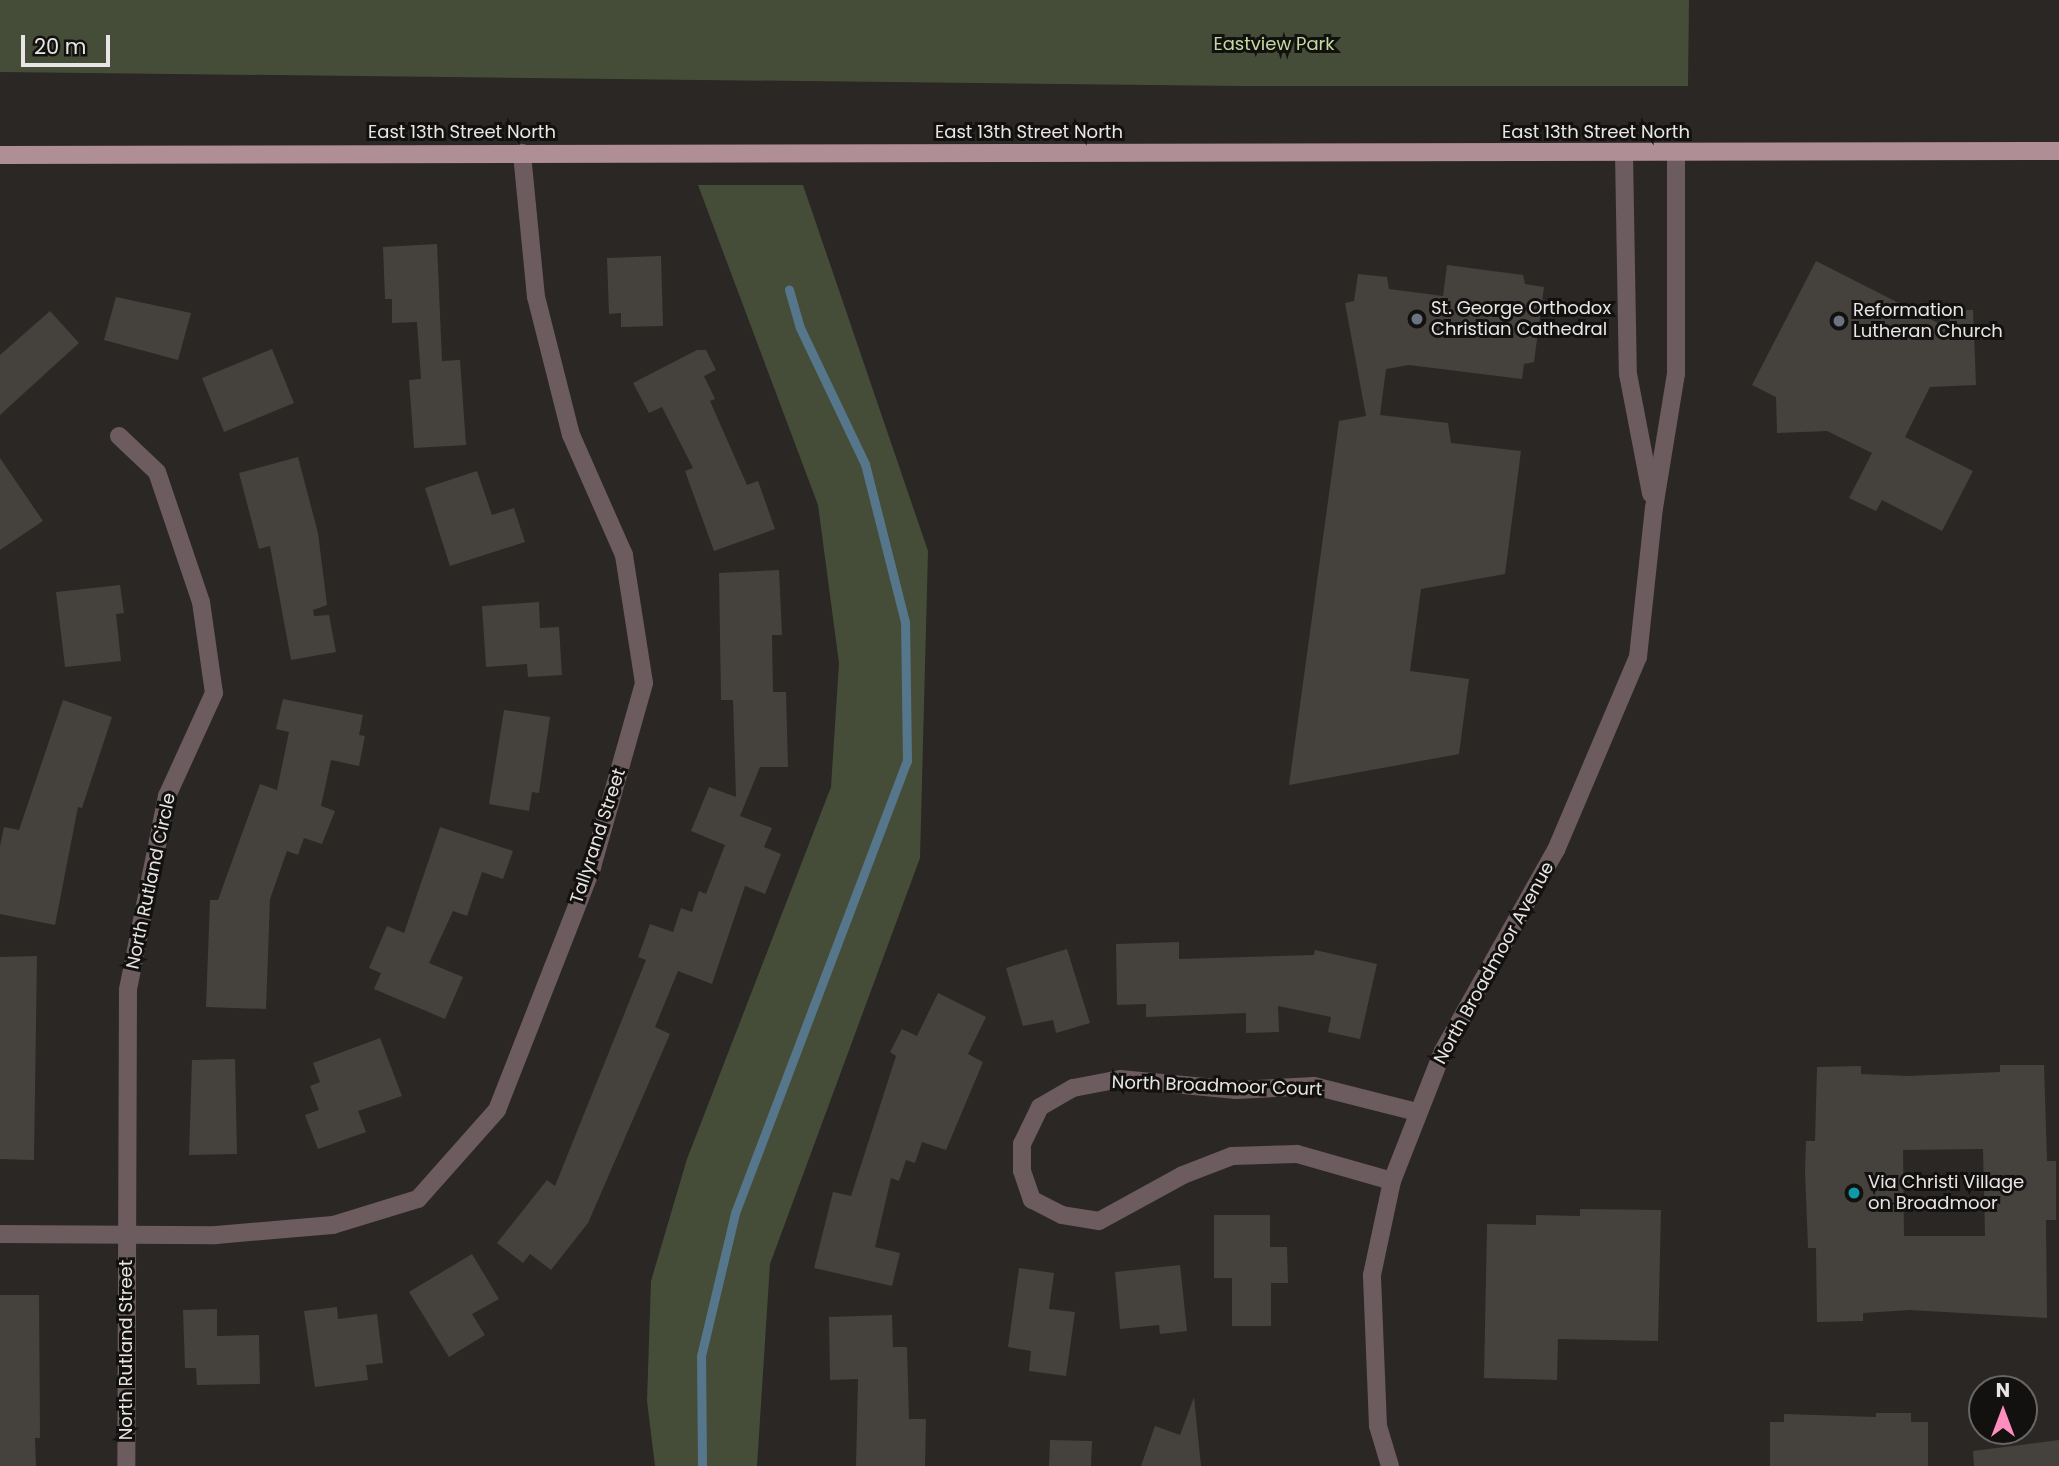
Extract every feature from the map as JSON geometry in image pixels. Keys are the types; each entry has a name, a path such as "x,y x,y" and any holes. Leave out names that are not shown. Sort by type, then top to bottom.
{"main road":[{"name":"East 13th Street North","path":"0,155 2059,151"}],"street":[{"name":"Tallyrand Street","path":"0,1234 216,1235 333,1225 418,1199 497,1110 592,867 644,683 624,555 571,435 536,297 522,153"},
{"name":"North Broadmoor Avenue","path":"1624,153 1628,374 1654,508"},
{"name":"North Broadmoor Avenue","path":"1390,1466 1378,1426 1372,1275 1392,1181 1443,1051 1556,850 1638,657 1654,508 1676,374 1676,153"},
{"name":"North Rutland Circle","path":"119,436 157,472 201,602 214,693 167,796 128,990 126,1234"},
{"name":"North Broadmoor Court","path":"1392,1181 1297,1154 1232,1156 1183,1175 1099,1221 1062,1215 1032,1200 1022,1171 1022,1144 1040,1107 1073,1088 1120,1079 1236,1090 1314,1086 1418,1112"},
{"name":"North Rutland Street","path":"126,1234 126,1466"}],"green space":[{"name":"Eastview Park","path":"0,0 1689,0 1688,86 1240,86 0,72"},
{"path":"698,185 803,185 928,551 920,858 770,1264 757,1466 655,1466 647,1401 651,1281 687,1159 831,787 839,663 818,505"}],"building":[{"path":"437,244 442,361 460,360 466,445 414,448 409,380 421,379 417,322 392,323 392,299 385,299 383,247"},
{"path":"661,256 663,326 621,327 621,313 609,314 607,258"},
{"path":"1816,261 1946,327 1954,310 1973,310 1976,385 1930,387 1905,437 1973,471 1942,531 1882,500 1876,511 1849,498 1872,453 1827,431 1777,433 1776,397 1752,385"},
{"path":"1447,265 1523,275 1525,284 1544,287 1534,362 1524,364 1522,379 1409,365 1386,369 1380,415 1448,423 1451,443 1521,451 1505,574 1421,589 1410,671 1469,679 1459,754 1289,785 1339,421 1366,416 1345,303 1354,301 1358,274 1387,277 1389,289 1443,296"},
{"path":"116,297 191,313 178,360 104,340"},
{"path":"50,311 79,343 0,415 0,355"},
{"path":"272,349 294,403 224,432 202,378"},
{"path":"697,350 706,350 716,370 704,376 715,399 710,401 747,485 758,481 775,529 714,551 685,471 693,468 662,407 649,413 633,383"},
{"path":"298,457 318,533 327,605 313,610 314,616 329,615 336,652 291,660 270,546 259,549 239,473"},
{"path":"0,458 43,521 0,550"},
{"path":"477,471 492,515 514,508 525,542 450,566 425,488"},
{"path":"779,570 782,635 772,635 773,692 786,692 788,767 760,767 740,816 772,828 764,847 781,854 765,894 745,886 712,984 678,971 655,1027 670,1034 588,1223 551,1270 530,1254 523,1263 497,1243 547,1180 555,1186 646,960 638,957 650,924 673,932 681,908 692,912 699,891 706,894 725,845 691,831 709,787 736,797 733,700 721,700 719,573"},
{"path":"120,585 124,613 116,614 121,661 65,667 56,592"},
{"path":"539,602 540,628 559,627 562,675 528,677 527,664 486,667 482,606"},
{"path":"283,699 363,715 359,735 365,736 359,766 331,760 321,806 335,811 322,844 304,838 298,855 287,851 270,899 266,1009 206,1007 210,900 218,900 260,784 277,790 289,732 276,729"},
{"path":"63,700 112,717 82,808 78,807 55,925 0,914 0,846 4,827 19,830"},
{"path":"504,710 550,717 539,793 532,792 529,811 489,804"},
{"path":"440,827 513,851 503,879 482,872 467,916 453,911 429,963 463,977 445,1019 374,989 381,973 369,968 387,926 404,933"},
{"path":"1179,942 1179,959 1314,955 1315,950 1377,964 1360,1039 1328,1032 1331,1017 1278,1006 1279,1032 1246,1033 1246,1013 1146,1017 1146,1004 1117,1005 1116,944"},
{"path":"1067,949 1090,1023 1056,1033 1053,1020 1023,1026 1006,968"},
{"path":"37,956 34,1160 0,1159 0,957"},
{"path":"938,993 986,1017 968,1054 983,1062 946,1150 922,1142 915,1163 906,1160 899,1181 891,1178 875,1247 900,1253 892,1286 814,1268 833,1192 851,1196 896,1056 890,1052 902,1029 917,1036"},
{"path":"380,1038 402,1096 358,1111 366,1132 318,1149 305,1115 319,1110 310,1086 320,1082 313,1063"},
{"path":"235,1059 237,1154 189,1155 192,1060"},
{"name":"Via Christi Village on Broadmoor","path":"2000,1065 2044,1065 2047,1161 2056,1161 2056,1220 2046,1220 2047,1318 1910,1310 1863,1313 1863,1321 1817,1322 1816,1248 1808,1248 1805,1171 1806,1141 1815,1141 1817,1067 1861,1066 1861,1074 1908,1076 2000,1072","holes":["1983,1149 1985,1236 1904,1236 1903,1150"]},
{"path":"1580,1209 1661,1210 1658,1341 1558,1339 1557,1380 1484,1378 1487,1224 1536,1225 1536,1215 1580,1216"},
{"path":"1214,1215 1270,1215 1270,1247 1287,1247 1288,1283 1271,1283 1271,1326 1232,1326 1232,1278 1214,1278"},
{"path":"472,1254 499,1299 472,1314 485,1335 449,1357 409,1292"},
{"path":"1180,1265 1187,1331 1160,1334 1159,1325 1120,1329 1115,1272"},
{"path":"1019,1268 1054,1273 1049,1309 1075,1312 1066,1376 1029,1371 1031,1351 1008,1347"},
{"path":"0,1295 39,1295 40,1438 35,1438 36,1466 0,1466"},
{"path":"337,1307 338,1319 377,1314 383,1363 366,1365 368,1380 315,1387 304,1311"},
{"path":"217,1309 217,1336 259,1335 260,1384 197,1385 196,1368 185,1368 183,1310"},
{"path":"892,1315 893,1347 907,1347 909,1419 926,1419 925,1466 856,1466 858,1379 830,1380 829,1317"},
{"path":"1194,1397 1201,1466 1141,1466 1155,1426 1180,1435"},
{"path":"1876,1413 1911,1413 1911,1422 1928,1422 1928,1466 1770,1466 1770,1422 1784,1422 1784,1414 1876,1417"},
{"path":"1050,1440 1092,1441 1091,1466 1049,1466"},
{"path":"2059,1440 2059,1466 1974,1466 1973,1451 2038,1445 2038,1443"}],"waterway":[{"path":"702,1466 701,1356 735,1213 907,761 905,622 865,464 800,328 789,290"}],"place":[{"name":"St. George Orthodox Christian Cathedral","path":"1417,319"},
{"name":"Reformation Lutheran Church","path":"1839,321"},
{"name":"Via Christi Village on Broadmoor","path":"1854,1193"}]}
